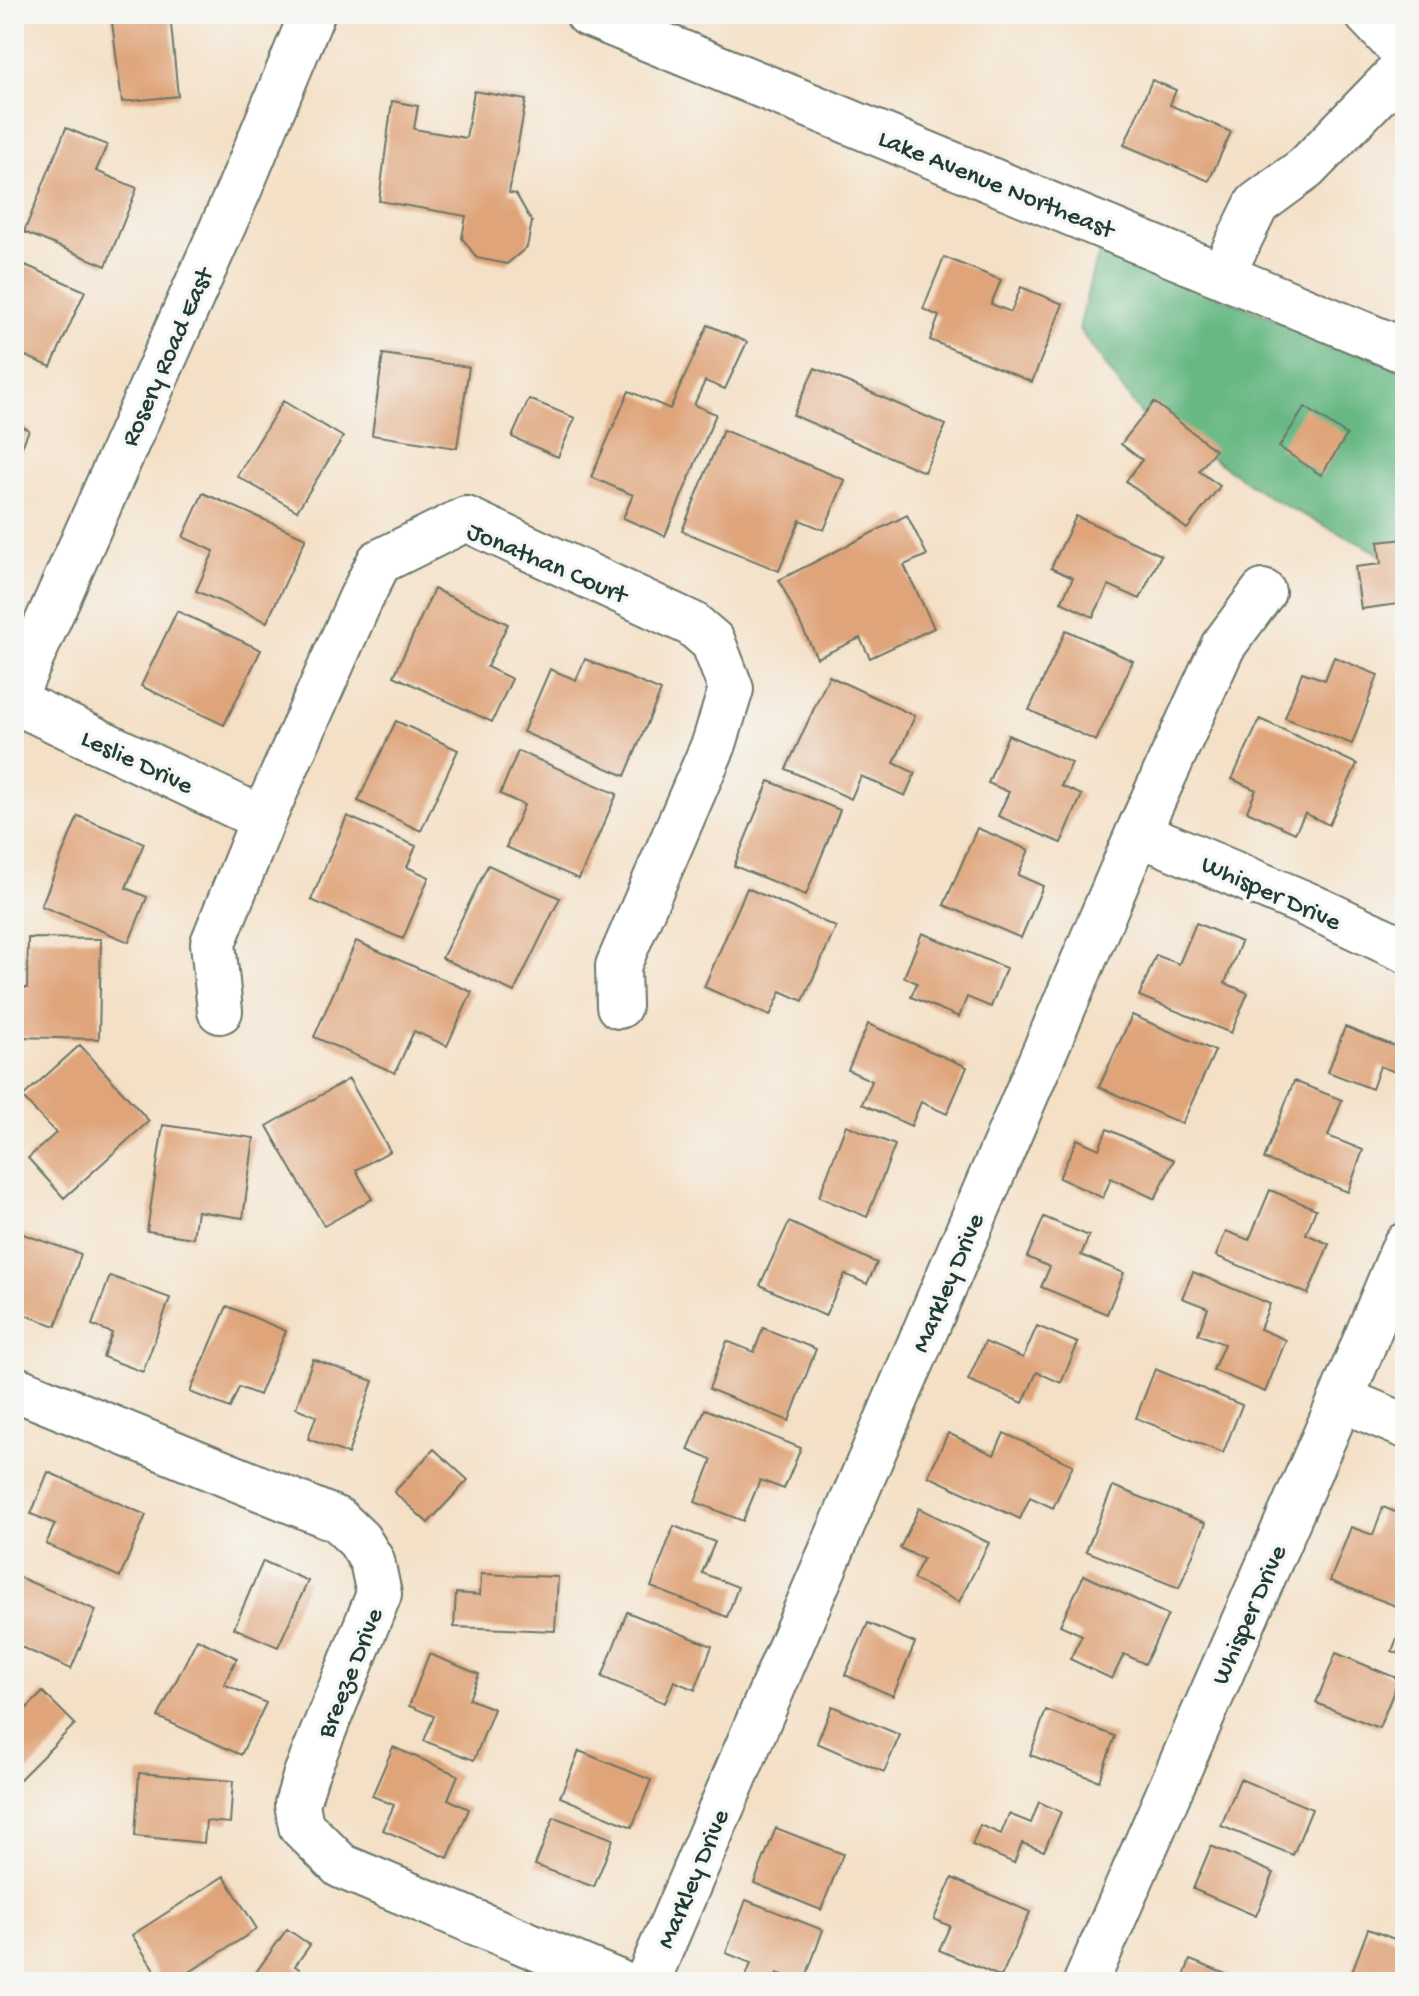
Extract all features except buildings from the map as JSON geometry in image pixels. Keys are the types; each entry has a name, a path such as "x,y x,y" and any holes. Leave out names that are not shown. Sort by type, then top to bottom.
{"street":[{"name":"Rosery Road East","path":"14,699 239,190 312,14"},
{"name":"Lake Avenue Northeast","path":"588,14 1405,351"},
{"path":"1367,14 1405,54"},
{"path":"1222,275 1257,204 1306,168 1405,66"},
{"name":"Jonathan Court","path":"220,1011 213,943 263,819 379,562 466,519 692,624 713,642 731,689 714,744 618,966 619,1006"},
{"name":"Markley Drive","path":"647,1982 1138,833 1223,646 1263,592"},
{"name":"Leslie Drive","path":"14,699 263,819"},
{"name":"Whisper Drive","path":"1138,833 1405,950"},
{"name":"Whisper Drive","path":"1086,1982 1341,1399 1405,1245"},
{"name":"Breeze Drive","path":"15,1391 338,1520 359,1540 372,1561 379,1594 306,1774 297,1804 301,1826 341,1866 618,1982"},
{"path":"1341,1399 1405,1426"}],"green space":[{"path":"1101,249 1405,371 1405,577 1375,551 1270,498 1178,435 1141,414 1079,329"}]}
